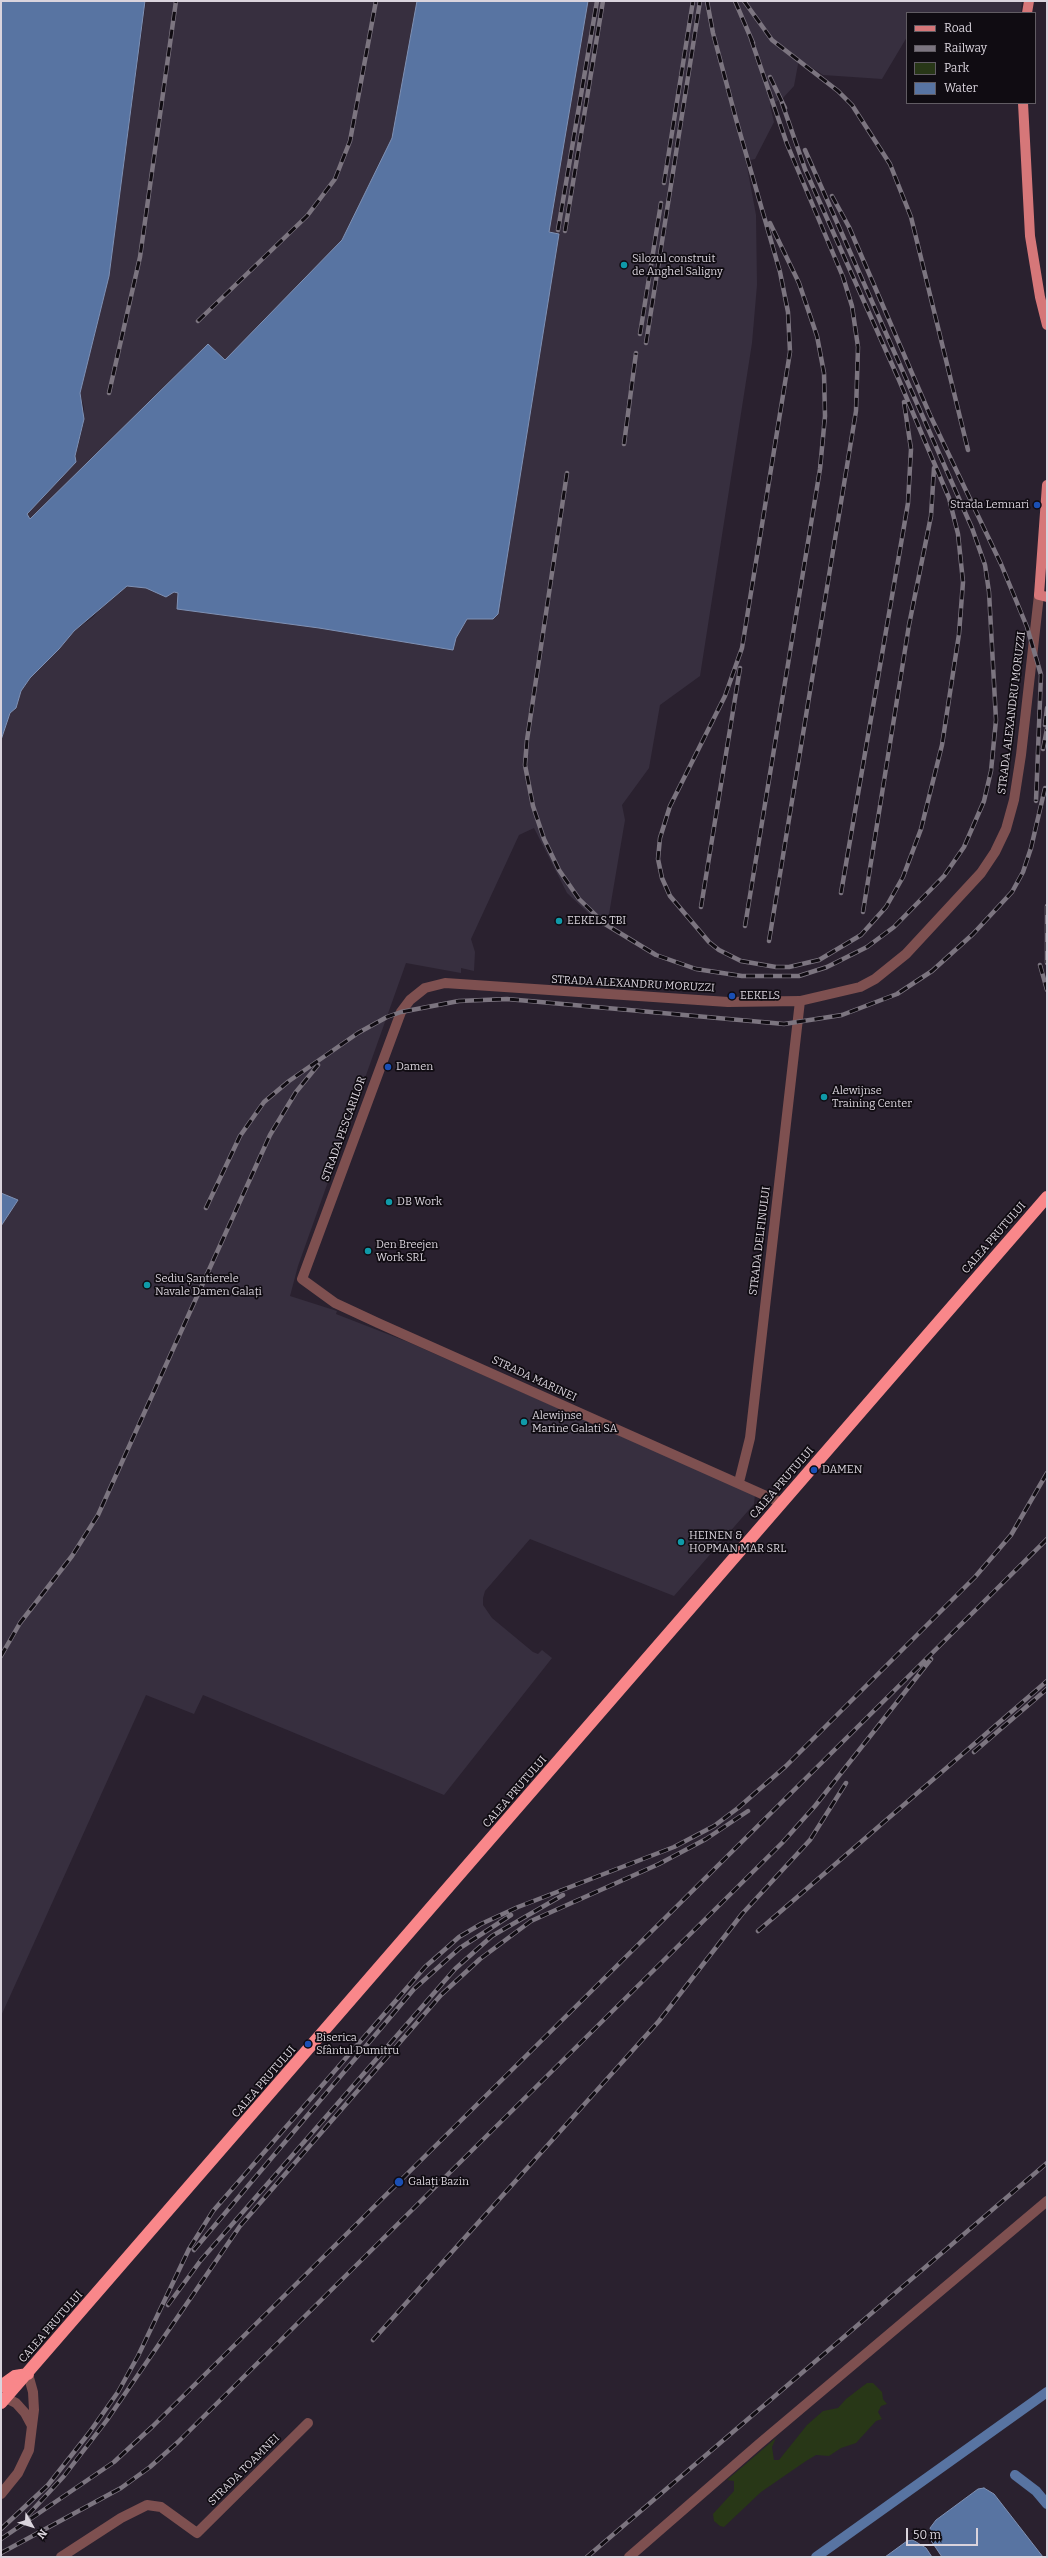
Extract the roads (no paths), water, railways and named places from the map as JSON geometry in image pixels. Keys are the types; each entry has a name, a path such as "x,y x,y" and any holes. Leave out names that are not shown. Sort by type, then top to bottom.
{"highway":[{"name":"CALEA PRUTULUI","path":"3,2401 1044,1201"},
{"path":"1,2386 15,2376 28,2374"}],"main road":[{"path":"1027,12 1029,1"},
{"path":"1023,104 1030,236 1040,297 1047,325"},
{"name":"STRADA ALEXANDRU MORUZZI","path":"1043,596 1047,485"}],"street":[{"name":"STRADA ALEXANDRU MORUZZI","path":"417,994 434,984 445,983 728,1002 800,1001 844,992 875,979 906,954 973,882 995,852 1010,817 1016,787 1043,596"},
{"name":"STRADA PESCARILOR","path":"302,1278 386,1048 401,1012 417,994"},
{"name":"STRADA DELFINULUI","path":"740,1482 750,1438 800,1001"},
{"name":"STRADA MARINEI","path":"302,1278 335,1302 611,1428 740,1482 782,1502"},
{"path":"630,2557 759,2444 1047,2201"},
{"path":"1,2494 18,2473 29,2450 32,2426 33,2392 28,2374"},
{"path":"3,2401 16,2403 25,2412 32,2426"},
{"name":"STRADA TOAMNEI","path":"61,2557 121,2518 147,2506 162,2507 197,2533 308,2423"}],"water":[{"path":"1,1 145,1 109,276 80,393 84,419 75,456 76,462 27,514 30,519 208,344 225,360 342,240 392,138 417,1 588,1 549,232 559,234 498,614 493,619 467,619 456,638 453,650 319,628 177,609 178,593 174,592 166,597 146,588 127,586 74,631 59,649 30,678 21,691 16,708 10,713 1,740"},
{"path":"1,1193 18,1200 1,1226"},
{"path":"984,2488 994,2494 1043,2557 942,2557 930,2539 930,2528 936,2520 978,2489"},
{"path":"913,2540 926,2548 932,2557 885,2557 907,2541"}],"waterway":[{"path":"816,2557 1047,2392"},
{"path":"1015,2475 1036,2491 1047,2504"}],"railway":[{"path":"109,393 140,257 176,1"},
{"path":"198,321 307,216 335,179 350,141 376,1"},
{"path":"558,230 597,1"},
{"path":"565,231 603,1"},
{"path":"664,183 693,1"},
{"path":"646,343 700,1"},
{"path":"707,1 713,33 736,119 780,272 788,312 790,352 742,648 725,696 670,806 660,838 658,859 662,878 670,896 709,942 719,950 741,961 776,967 789,967 819,960 861,935 886,907 903,877 921,829 942,745 959,634 963,582 958,534 949,498 899,380 805,169 782,103"},
{"path":"735,1 753,43"},
{"path":"744,1 772,40 838,91 852,105 890,164 911,217 968,450"},
{"path":"751,39 787,144 843,277 852,306 858,347 856,411 769,941"},
{"path":"770,77 785,108"},
{"path":"567,473 527,740 525,765 533,806 544,839 559,870 579,899 605,924 656,955 696,969 742,976 799,976 827,967 867,947 894,927 944,876 964,847 984,801 991,771 996,720 989,592 985,565 972,528 805,150"},
{"path":"832,196 849,227 930,415 1001,564 1027,627 1041,675 1036,801"},
{"path":"640,334 661,203"},
{"path":"745,926 820,469 825,416 824,373 817,336 799,283 770,223"},
{"path":"624,444 636,353"},
{"path":"841,893 908,503 911,449 904,402"},
{"path":"863,912 909,625 931,516 934,468"},
{"path":"701,907 740,668"},
{"path":"1045,725 1047,708"},
{"path":"1043,749 1047,729"},
{"path":"206,1208 240,1136 264,1102 289,1081 358,1033 387,1017 401,1012 459,1001 507,999 784,1024 842,1015 897,994 932,971 973,934 1012,892 1023,872 1031,848 1045,788"},
{"path":"1047,906 1047,963"},
{"path":"1040,965 1047,990"},
{"path":"1,1656 20,1623 72,1556 98,1515 270,1135 296,1092 318,1065"},
{"path":"1,2529 48,2485 89,2433 118,2392 138,2356 189,2249 213,2211 425,1967 459,1937 481,1924 518,1907 674,1847 714,1826 738,1808 786,1766 975,1577 1011,1535 1047,1473"},
{"path":"1,2539 114,2462 153,2426 1047,1539"},
{"path":"1,2553 121,2488 150,2467 178,2442 782,1843 815,1806 931,1659"},
{"path":"758,1931 1047,1681"},
{"path":"974,1752 1047,1689"},
{"path":"373,2340 659,2021 742,1914 810,1840 846,1783"},
{"path":"28,2515 64,2476 107,2420 240,2226 441,1995 480,1959 531,1921 659,1864 706,1839 748,1811"},
{"path":"168,2305 201,2260 455,1969 492,1936 563,1895"},
{"path":"194,2250 414,1989 460,1948 511,1915"},
{"path":"587,2557 1047,2163"}],"place":[{"name":"Silozul construit de Anghel Saligny","path":"624,265"},
{"name":"Strada Lemnari","path":"1037,505"},
{"name":"EEKELS TBI","path":"559,921"},
{"name":"EEKELS","path":"732,996"},
{"name":"Damen","path":"388,1067"},
{"name":"Alewijnse Training Center","path":"824,1097"},
{"name":"DB Work","path":"389,1202"},
{"name":"Den Breejen Work SRL","path":"368,1251"},
{"name":"Sediu Șantierele Navale Damen Galați","path":"147,1285"},
{"name":"Alewijnse Marine Galati SA","path":"524,1422"},
{"name":"DAMEN","path":"814,1470"},
{"name":"HEINEN & HOPMAN MAR SRL","path":"681,1542"},
{"name":"Biserica Sfântul Dumitru","path":"308,2044"},
{"name":"Galați Bazin","path":"399,2182"}]}
